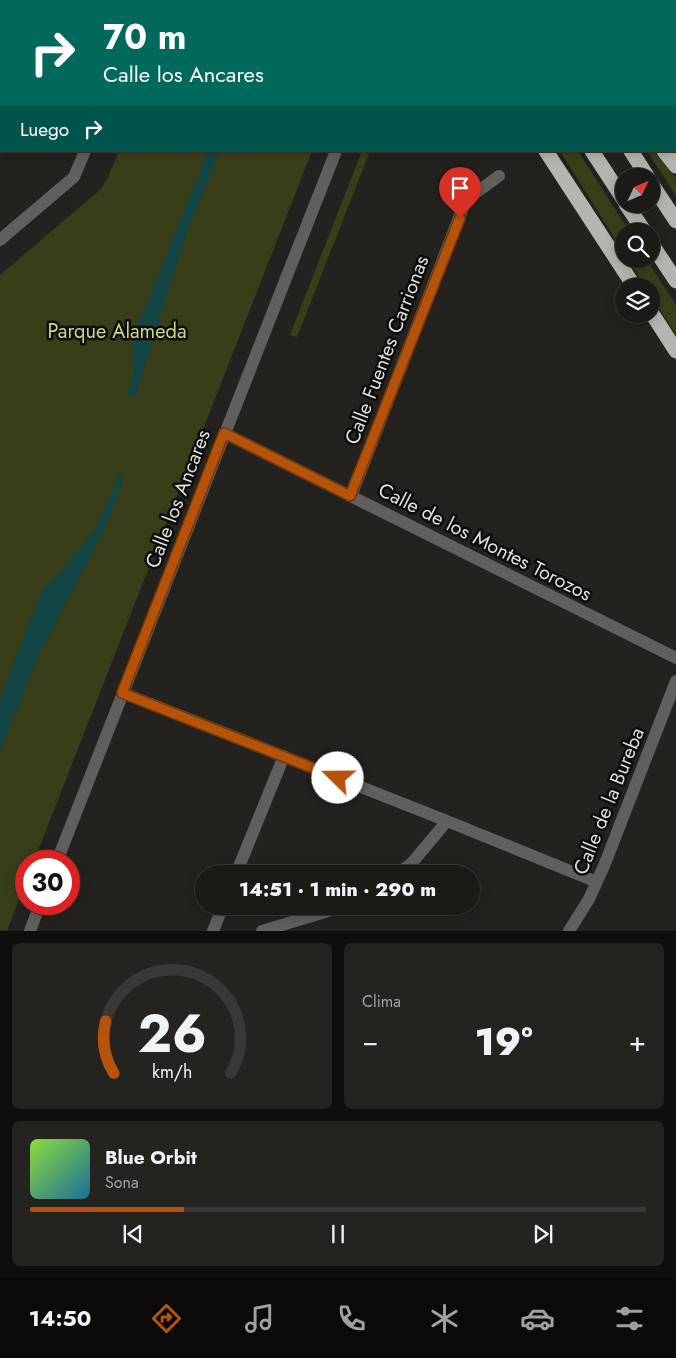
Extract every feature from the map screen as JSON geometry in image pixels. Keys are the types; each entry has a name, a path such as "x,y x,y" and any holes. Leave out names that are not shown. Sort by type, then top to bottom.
{"highway":[{"path":"547,152 629,278"},
{"path":"593,152 615,186"},
{"path":"632,152 642,168"},
{"path":"665,152 676,166"},
{"path":"660,197 676,222"},
{"path":"660,257 676,281"},
{"path":"658,323 676,350"}],"street":[{"path":"0,240 74,177 85,152"},
{"name":"Calle los Ancares","path":"61,850 336,152"},
{"name":"Calle Fuentes Carrionas","path":"350,496 466,200 499,176"},
{"name":"Calle de los Montes Torozos","path":"224,433 676,658"},
{"name":"Calle de la Bureba","path":"569,930 589,900 597,882 676,681"},
{"path":"122,693 597,882"},
{"path":"240,865 284,756"},
{"path":"410,865 447,821"},
{"path":"30,930 36,915"},
{"path":"213,930 219,915"},
{"path":"262,930 314,915"}],"green space":[{"name":"Parque Alameda","path":"119,152 312,152 38,850 15,850 15,910 7,931 0,930 0,275 101,189"},
{"path":"362,152 370,152 297,337 290,335"},
{"path":"561,152 579,152 615,209 615,213 618,213 624,223 615,223 615,239"},
{"path":"648,152 655,152 676,178 676,196 660,171 660,168 658,168"},
{"path":"634,268 652,268 658,278 640,278"},
{"path":"660,280 676,305 676,335 660,310"}],"water":[{"path":"208,152 220,152 185,237 135,398 127,394 134,373 132,340"},
{"path":"119,474 124,477 108,522 39,655 0,751 0,699 41,592 97,527"}],"route":[{"path":"338,778 122,693 224,433 350,496 460,218"}]}
